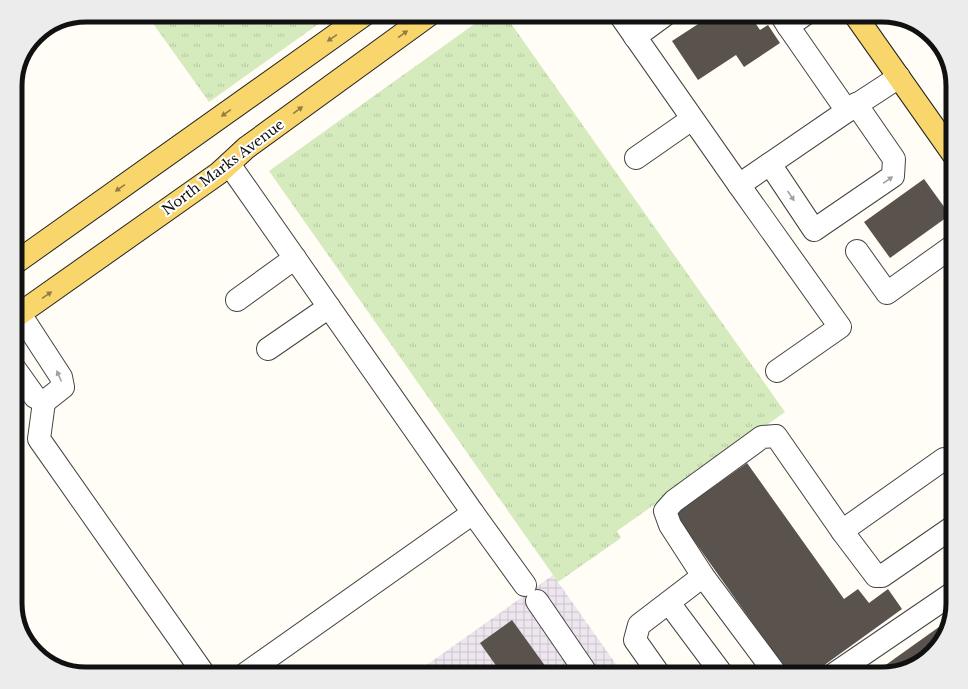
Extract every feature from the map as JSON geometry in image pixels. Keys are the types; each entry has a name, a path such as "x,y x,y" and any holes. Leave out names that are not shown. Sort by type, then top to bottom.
{"main road":[{"path":"22,258 354,22"},
{"name":"North Marks Avenue","path":"22,313 219,173 246,148 419,22"},
{"path":"861,22 946,144"}],"street":[{"path":"625,22 840,327 777,371"},
{"path":"635,37 655,22"},
{"path":"770,164 814,230 894,176 894,159 852,108 793,22"},
{"path":"739,185 899,77"},
{"path":"636,158 692,118"},
{"path":"229,164 582,667"},
{"path":"857,251 887,293 946,251"},
{"path":"238,300 295,258"},
{"path":"268,348 329,307"},
{"path":"22,321 62,377 63,387 44,402 39,439 199,667"},
{"path":"22,371 48,356"},
{"path":"22,378 36,397 44,402"},
{"path":"771,667 703,576 670,525 665,511 674,501 762,437 776,436 876,576 882,576 946,532"},
{"path":"842,530 944,459 946,459"},
{"path":"255,667 473,513"},
{"path":"654,667 636,640 639,625 703,576"},
{"path":"844,667 946,598"},
{"path":"669,603 717,667"}],"shaded area":[{"path":"553,575 618,667 424,667"}],"green space":[{"path":"152,22 321,22 209,102"},
{"path":"477,22 510,22 785,412 617,531 621,538 558,582 269,171"}],"building":[{"path":"701,22 755,22 760,30 768,25 780,43 744,67 736,55 698,80 672,41"},
{"path":"924,179 946,209 946,218 890,258 864,222"},
{"path":"747,463 844,599 858,589 869,603 888,589 902,609 822,667 784,667 675,514"},
{"path":"512,620 546,667 497,667 480,643"},
{"path":"942,625 933,642 921,654 902,664 883,667"}]}
